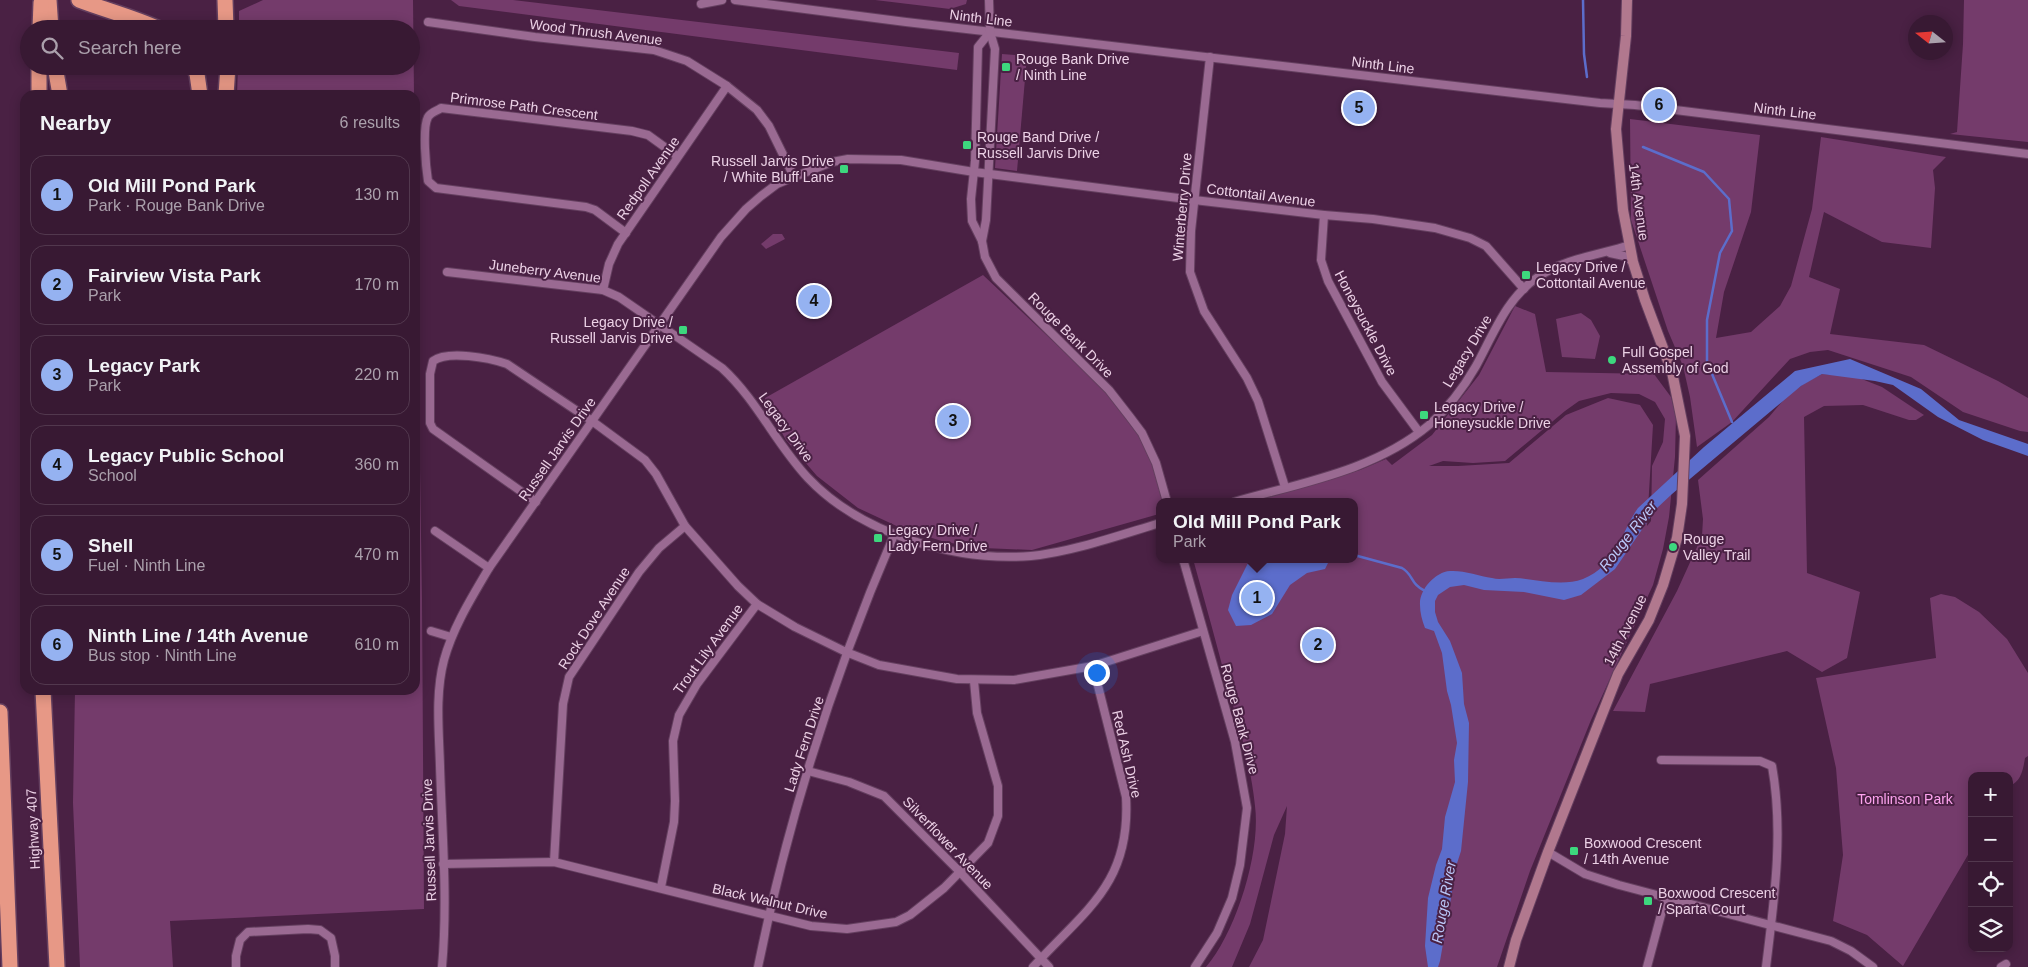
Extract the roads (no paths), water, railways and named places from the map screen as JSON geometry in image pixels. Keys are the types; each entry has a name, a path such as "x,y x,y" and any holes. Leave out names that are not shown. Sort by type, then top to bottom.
{"highway":[{"path":"40,20 41,0"},
{"path":"49,0 51,20"},
{"path":"79,0 139,20"},
{"path":"225,0 226,20"},
{"path":"38,90 39,75"},
{"path":"57,75 59,90"},
{"path":"197,75 199,90"},
{"path":"226,90 227,75"},
{"name":"Highway 407","path":"42,695 57,967"},
{"path":"44,719 47,695"},
{"name":"Highway 407","path":"0,712 10,967"},
{"path":"0,886 7,912"}],"main road":[{"name":"14th Avenue","path":"1509,967 1516,940 1548,852 1618,674 1653,612 1671,561 1682,504 1685,436 1672,372 1633,262 1623,210 1616,129 1626,36 1627,0"}],"street":[{"path":"701,4 722,0"},
{"name":"Ninth Line","path":"735,0 990,32 1618,104 2028,154"},
{"name":"Rouge Bank Drive","path":"982,242 986,220 996,49 990,32 989,0"},
{"name":"Wood Thrush Avenue","path":"428,22 535,37 654,50 687,60 727,86 758,110 769,126 794,177"},
{"name":"Rouge Bank Drive","path":"990,32 978,47 974,172 971,199 972,221 982,242 985,257 996,278 1109,390 1142,433 1156,463 1166,498"},
{"name":"Winterberry Drive","path":"1210,57 1194,200 1189,256 1190,272 1204,311 1247,378 1258,401 1285,487"},
{"name":"Redpoll Avenue","path":"603,290 608,264 618,244 678,156 704,122 727,86"},
{"name":"Primrose Path Crescent","path":"626,233 595,210 586,207 436,188 428,182 425,144 427,118 432,112 441,108 632,131 648,135 678,156"},
{"name":"Russell Jarvis Drive","path":"442,967 444,940 443,864 438,710 444,661 451,637 489,568 660,326 721,236 746,209 777,184 832,162 848,159 901,160 974,172"},
{"name":"Cottontail Avenue","path":"974,172 1427,227 1470,238 1486,246 1524,289"},
{"name":"Honeysuckle Drive","path":"1324,215 1321,260 1328,281 1382,382 1419,432"},
{"name":"Legacy Drive","path":"1248,498 1353,468 1392,450 1419,432 1442,412 1475,367 1504,314 1524,289 1536,278 1571,260 1630,245"},
{"path":"1608,252 1624,256 1633,262"},
{"name":"Juneberry Avenue","path":"447,272 603,290 619,297 660,326"},
{"name":"Legacy Drive","path":"660,326 722,368 736,381 750,398 786,453 810,480 851,512 894,535 961,552 998,556 1031,556 1056,552 1156,524"},
{"path":"536,502 432,429 430,423 430,374 433,361 446,356 458,356 498,361 507,364 592,421 645,460 656,474 686,526 738,586 757,604 795,627 846,652 879,665 957,679 1014,680 1093,666 1203,632"},
{"name":"Rock Dove Avenue","path":"554,862 563,704 569,677 639,572 659,548 686,526"},
{"path":"435,531 489,568"},
{"name":"Lady Fern Drive","path":"758,967 798,801 846,652 894,535"},
{"name":"Rouge Bank Drive","path":"1184,563 1236,742 1247,808 1240,865 1232,898 1217,933 1195,967"},
{"name":"Trout Lily Avenue","path":"661,887 674,822 673,741 679,715 693,689 757,604"},
{"path":"431,630 451,637"},
{"name":"Red Ash Drive","path":"1034,967 1095,903 1109,882 1123,849 1127,811 1126,797 1093,666"},
{"name":"Black Walnut Drive","path":"443,864 554,862 661,887 811,926 847,929 896,922 910,915 944,888 988,843 998,816 998,786 976,713 974,680"},
{"path":"1661,760 1760,761 1772,766 1776,788 1777,852 1772,924 1766,967"},
{"name":"Silverflower Avenue","path":"808,771 868,788 884,796 959,871 1049,967"},
{"path":"1548,852 1585,874 1619,885 1831,941 1851,951 1873,967"},
{"path":"1646,967 1666,896"},
{"path":"236,967 236,956 240,940 248,932 308,929 320,930 332,938 335,967"}],"water":[{"name":"Rouge River","path":"1850,359 1921,389 1959,420 2028,444 2028,456 1983,440 1938,417 1893,385 1822,374 1801,386 1672,494 1656,509 1615,569 1581,595 1564,600 1524,592 1484,590 1464,585 1450,587 1438,595 1435,601 1435,612 1438,622 1450,641 1462,673 1464,704 1469,723 1468,782 1461,851 1450,885 1452,892 1440,961 1438,967 1428,967 1425,946 1428,898 1442,849 1445,817 1455,782 1454,760 1457,743 1442,653 1434,631 1425,628 1421,614 1420,599 1425,588 1434,578 1450,571 1466,572 1495,579 1515,578 1566,582 1583,579 1603,566 1610,557 1638,508 1704,447 1795,371"},
{"path":"1248,563 1328,563 1325,569 1307,573 1290,585 1272,614 1251,625 1236,626 1228,610 1232,595"}],"waterway":[{"path":"1583,0 1584,54 1587,77"},
{"path":"1643,147 1704,172 1729,199 1732,231 1720,253 1707,320 1707,362 1732,422"},
{"path":"1358,556 1402,568 1425,591"}],"place":[{"name":"Rouge Bank Drive / Ninth Line","path":"1006,67"},
{"name":"Ninth Line / 14th Avenue","path":"1659,105"},
{"name":"Shell","path":"1359,108"},
{"name":"Rouge Band Drive / Russell Jarvis Drive","path":"967,145"},
{"name":"Russell Jarvis Drive / White Bluff Lane","path":"844,169"},
{"name":"Legacy Drive / Cottontail Avenue","path":"1526,275"},
{"name":"Legacy Public School","path":"814,301"},
{"name":"Legacy Drive / Russell Jarvis Drive","path":"683,330"},
{"name":"Full Gospel Assembly of God","path":"1612,360"},
{"name":"Legacy Drive / Honeysuckle Drive","path":"1424,415"},
{"name":"Legacy Park","path":"953,421"},
{"name":"Legacy Drive / Lady Fern Drive","path":"878,538"},
{"name":"Rouge Valley Trail","path":"1673,547"},
{"name":"Old Mill Pond Park","path":"1257,598"},
{"name":"Fairview Vista Park","path":"1318,645"},
{"name":"Boxwood Crescent / 14th Avenue","path":"1574,851"},
{"name":"Boxwood Crescent / Sparta Court","path":"1648,901"}],"park label":[{"name":"Tomlinson Park","path":"1905,799"}]}
